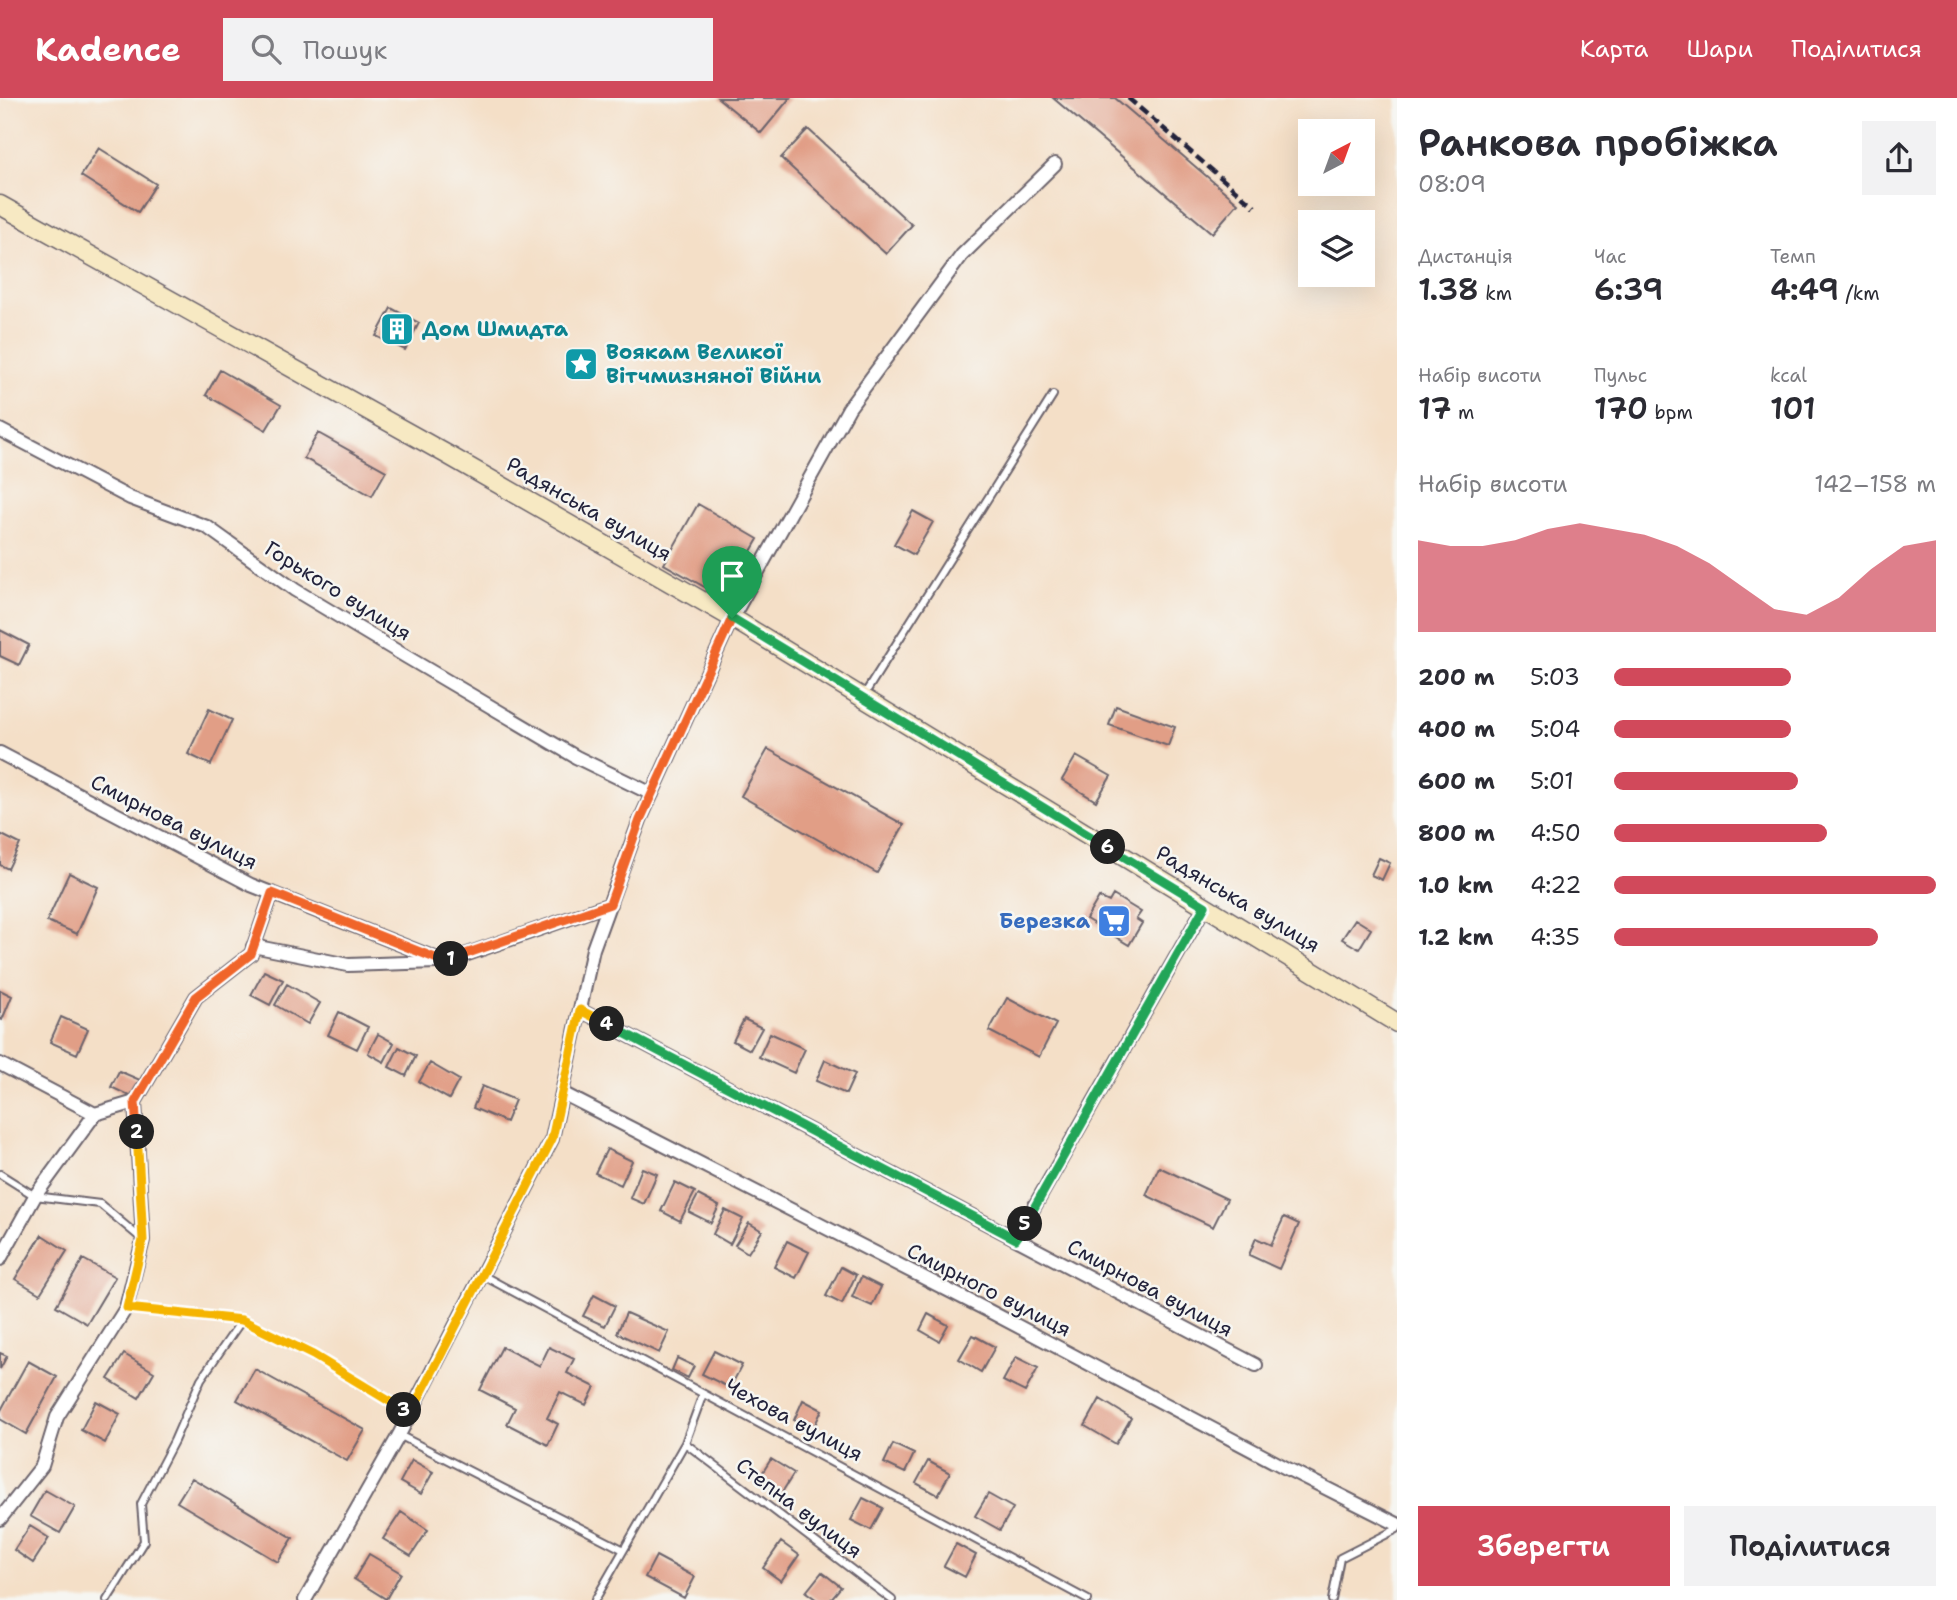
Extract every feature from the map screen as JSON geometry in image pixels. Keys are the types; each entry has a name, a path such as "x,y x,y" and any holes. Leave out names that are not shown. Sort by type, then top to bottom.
{"street":[{"path":"304,1600 400,1435 552,1139 593,949 652,794 732,618 849,408 961,255 1055,164"},
{"name":"Радянська вулиця","path":"0,205 448,454 732,618 1397,1023"},
{"name":"Горького вулиця","path":"0,430 130,498 206,527 295,590 405,656 576,757 652,794"},
{"name":"Смирнова вулиця","path":"0,753 251,884 445,962"},
{"path":"0,1519 42,1466 57,1416 127,1308 143,1240 135,1102 196,997 251,954 272,893"},
{"path":"253,946 348,965 445,962 610,904"},
{"path":"1016,1239 1205,906"},
{"name":"Смирнова вулиця","path":"580,1010 1256,1365"},
{"path":"0,1063 95,1114"},
{"name":"Смирного вулиця","path":"562,1093 989,1311 1397,1526"},
{"path":"0,1259 35,1196 95,1114 135,1102"}],"lane":[{"path":"863,697 1053,395"},
{"path":"0,1174 35,1196 100,1204 143,1240"},
{"name":"Чехова вулиця","path":"482,1275 1088,1600"},
{"path":"127,1308 242,1320 313,1355 411,1413"},
{"path":"107,1600 144,1541 141,1504 174,1441 201,1379 242,1320"},
{"path":"595,1600 685,1443 703,1394"},
{"path":"400,1435 622,1549"},
{"name":"Степна вулиця","path":"685,1443 892,1600"},
{"path":"1332,1600 1340,1558 1397,1526"}],"building":[{"path":"718,98 790,98 761,133"},
{"path":"1053,98 1115,98 1238,203 1212,233"},
{"path":"808,129 912,225 886,254 781,158"},
{"path":"99,148 156,184 138,212 81,176"},
{"name":"Дом Шмидта","path":"391,308 419,323 405,350 376,336"},
{"path":"220,370 281,405 266,430 206,395"},
{"path":"318,433 386,471 372,496 304,458"},
{"path":"698,504 758,539 724,598 664,564"},
{"path":"913,511 933,522 914,555 894,544"},
{"path":"0,630 29,645 19,665 0,656"},
{"path":"1116,706 1175,727 1168,746 1109,725"},
{"path":"209,709 232,720 211,765 188,754"},
{"path":"768,749 904,825 877,873 741,796"},
{"path":"1076,756 1111,776 1096,801 1062,780"},
{"path":"0,834 20,844 8,869 0,865"},
{"path":"1379,858 1390,863 1382,880 1371,875"},
{"path":"69,873 98,887 77,934 47,921"},
{"name":"Березка","path":"1113,895 1141,912 1136,919 1142,923 1129,945 1086,919 1099,897 1109,902"},
{"path":"1355,919 1371,929 1359,949 1342,939"},
{"path":"264,971 283,980 270,1005 251,995"},
{"path":"287,984 320,1003 308,1024 275,1005"},
{"path":"0,990 12,996 2,1020 0,1019"},
{"path":"1007,998 1056,1024 1039,1057 989,1031"},
{"path":"339,1012 368,1027 357,1049 328,1035"},
{"path":"61,1017 88,1029 77,1054 50,1042"},
{"path":"744,1019 762,1028 750,1050 733,1041"},
{"path":"770,1033 805,1049 794,1073 759,1057"},
{"path":"378,1034 394,1043 384,1062 368,1053"},
{"path":"399,1047 416,1056 406,1076 389,1067"},
{"path":"825,1060 855,1074 846,1094 816,1081"},
{"path":"430,1063 459,1080 449,1099 419,1082"},
{"path":"119,1071 140,1080 132,1097 111,1087"},
{"path":"482,1086 515,1100 506,1122 473,1108"},
{"path":"607,1149 632,1161 621,1185 595,1173"},
{"path":"1159,1167 1227,1199 1213,1227 1146,1195"},
{"path":"642,1168 657,1174 644,1204 630,1198"},
{"path":"675,1182 695,1192 680,1221 661,1211"},
{"path":"698,1195 719,1206 711,1223 689,1212"},
{"path":"725,1210 743,1219 730,1244 713,1234"},
{"path":"1284,1217 1299,1224 1279,1269 1249,1255 1256,1238 1271,1245"},
{"path":"749,1223 762,1231 748,1253 735,1245"},
{"path":"42,1235 67,1251 40,1294 15,1279"},
{"path":"787,1241 809,1252 796,1278 774,1267"},
{"path":"83,1259 115,1277 87,1324 56,1306"},
{"path":"841,1267 856,1275 842,1304 826,1296"},
{"path":"861,1277 881,1287 872,1306 852,1297"},
{"path":"594,1295 615,1306 605,1326 583,1316"},
{"path":"626,1313 669,1332 659,1353 617,1333"},
{"path":"928,1314 948,1325 939,1341 920,1330"},
{"path":"973,1335 995,1347 981,1372 959,1359"},
{"path":"502,1347 540,1366 549,1347 574,1359 567,1373 595,1387 586,1405 560,1392 547,1418 558,1424 548,1445 507,1424 515,1408 480,1390"},
{"path":"714,1351 742,1365 730,1388 702,1374"},
{"path":"0,1353 7,1356 0,1369"},
{"path":"124,1354 154,1372 139,1398 108,1379"},
{"path":"1016,1357 1038,1368 1025,1392 1003,1381"},
{"path":"677,1358 694,1366 688,1378 672,1370"},
{"path":"28,1361 57,1377 26,1434 0,1419 0,1412"},
{"path":"255,1369 365,1430 347,1461 237,1400"},
{"path":"1100,1399 1131,1418 1116,1444 1085,1426"},
{"path":"803,1400 822,1410 813,1429 794,1420"},
{"path":"96,1401 120,1414 105,1443 81,1430"},
{"path":"893,1444 914,1454 905,1473 884,1463"},
{"path":"771,1459 794,1473 781,1494 758,1480"},
{"path":"412,1460 433,1472 421,1494 400,1482"},
{"path":"928,1461 950,1473 938,1495 916,1483"},
{"path":"192,1478 293,1538 278,1562 177,1502"},
{"path":"45,1490 75,1507 60,1533 30,1516"},
{"path":"988,1494 1013,1508 1000,1530 975,1516"},
{"path":"863,1498 883,1508 871,1530 851,1520"},
{"path":"401,1512 428,1530 411,1556 383,1539"},
{"path":"30,1526 49,1538 33,1563 14,1550"},
{"path":"781,1542 799,1555 781,1581 763,1568"},
{"path":"956,1544 976,1555 965,1577 944,1566"},
{"path":"369,1554 401,1573 386,1599 354,1579"},
{"path":"656,1556 695,1577 684,1598 645,1577"},
{"path":"822,1572 841,1587 830,1600 817,1600 806,1592"}],"railway":[{"path":"1128,98 1255,207"}],"place":[{"name":"Дом Шмидта","path":"397,329"},
{"name":"Воякам Великої Вітчмизняної Війни","path":"581,364"},
{"name":"Березка","path":"1114,921"}],"route":[{"path":"732,618 1205,906 1016,1239 580,1010 552,1139 411,1413 313,1355 242,1320 127,1308 143,1240 135,1102 196,997 251,954 272,893 445,962 610,904 640,820 732,618"}]}
